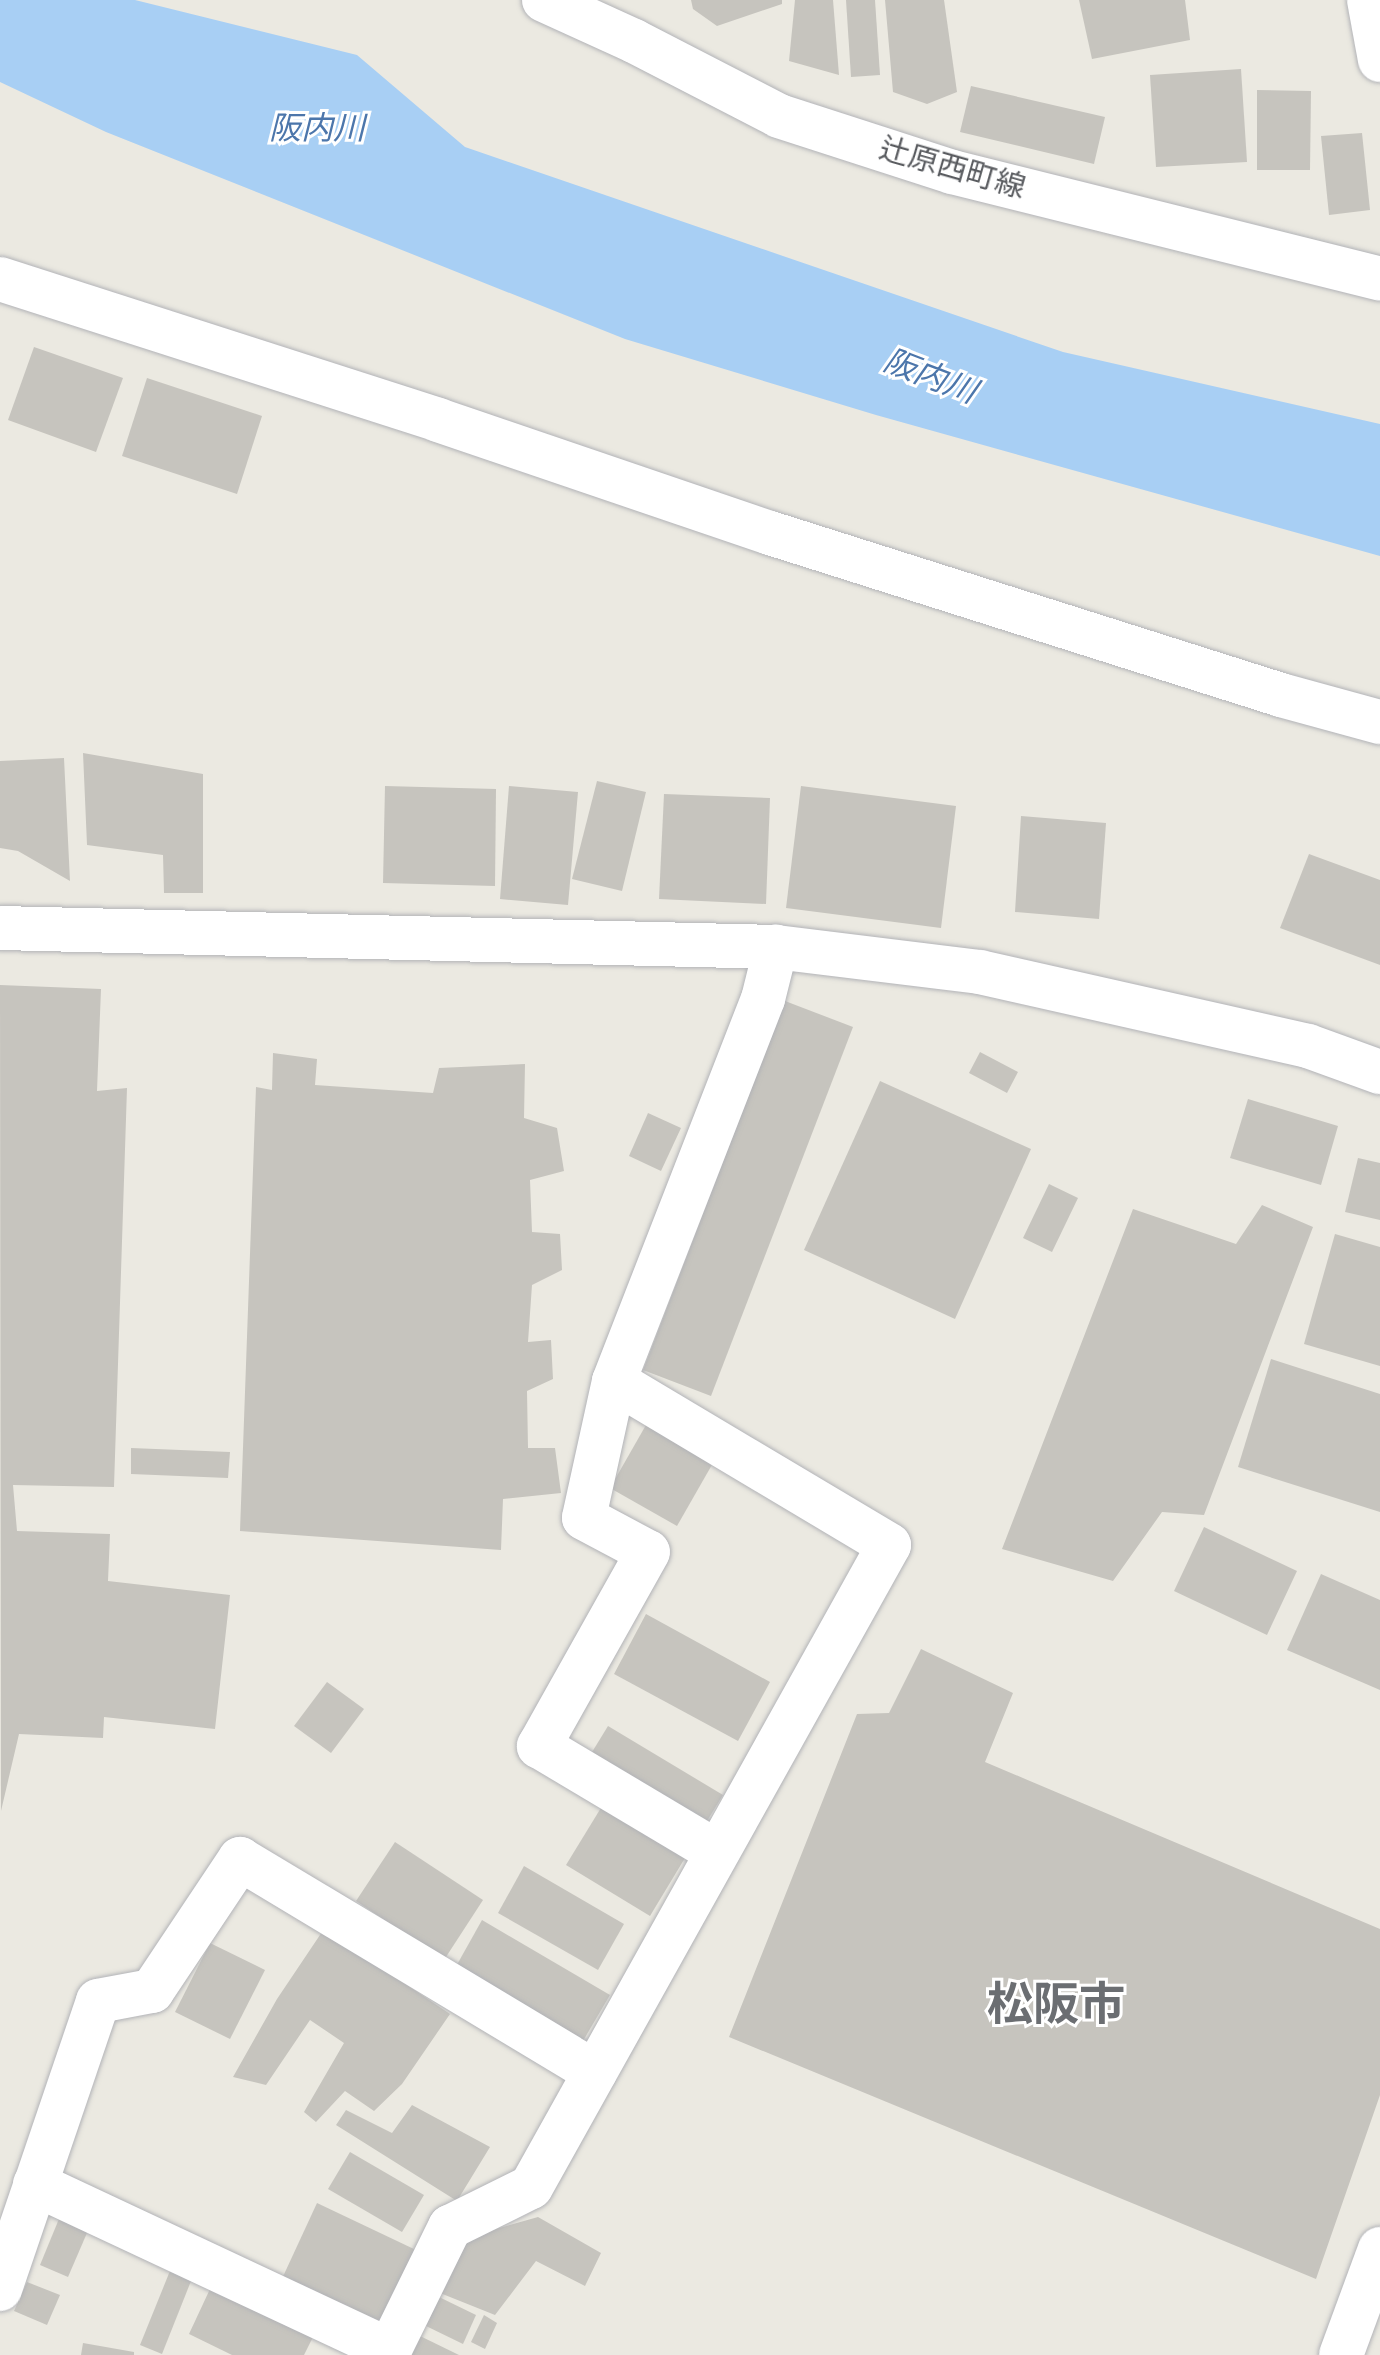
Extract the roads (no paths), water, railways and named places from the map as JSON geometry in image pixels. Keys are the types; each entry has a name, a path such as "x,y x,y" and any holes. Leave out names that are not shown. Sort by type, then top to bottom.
{"street":[{"name":"辻原西町線","path":"544,0 634,41 779,116 952,172 1380,279"},
{"path":"1369,0 1380,60"},
{"path":"0,279 438,420 770,533 1281,695 1380,722"},
{"path":"0,928 776,947 980,972 1308,1046 1380,1072"},
{"path":"717,1852 539,1746 648,1552 584,1518 614,1381 763,999 776,947"},
{"path":"35,2184 388,2353 450,2227 531,2187 889,1545 614,1381"},
{"path":"0,2289 98,2001 152,1991 240,1859 595,2072"},
{"path":"1341,2355 1380,2249"}],"water":[{"name":"阪内川","path":"0,0 135,0 357,55 465,147 1063,352 1380,424 1380,556 876,415 625,339 106,132 0,82"}],"district":[{"name":"松阪市","path":"1056,2006"}]}
